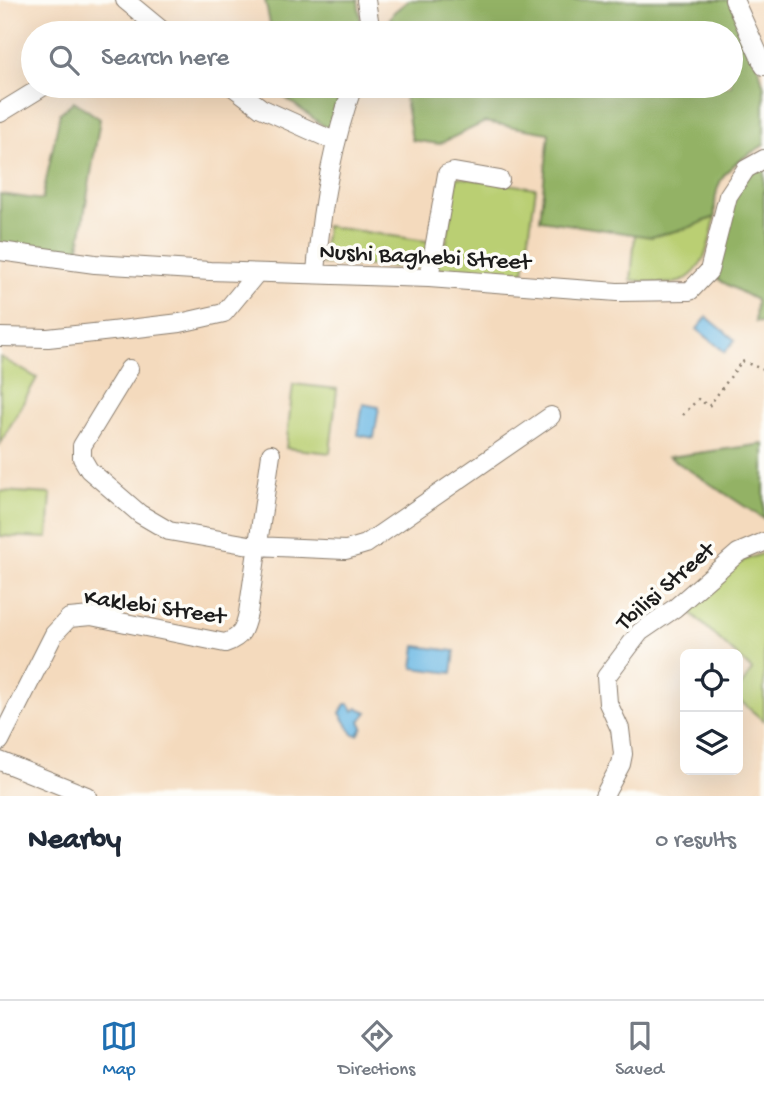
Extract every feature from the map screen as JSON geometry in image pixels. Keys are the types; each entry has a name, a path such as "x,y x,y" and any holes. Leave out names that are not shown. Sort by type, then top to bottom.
{"street":[{"path":"125,0 150,21"},
{"path":"366,0 369,21"},
{"path":"735,0 764,66"},
{"path":"0,113 24,98"},
{"path":"248,98 261,108 334,141"},
{"path":"316,274 320,218 334,141 349,98"},
{"name":"Nushi Baghebi Street","path":"0,251 95,264 375,278 429,278 617,292 690,291 709,271 728,196 746,169 764,159"},
{"path":"429,278 447,174 454,172 500,180"},
{"path":"0,337 48,338 180,323 224,313 257,273"},
{"path":"130,369 82,446 82,458 89,470 156,526 187,536 256,546 327,550 366,544 551,416"},
{"path":"256,546 271,454"},
{"name":"Tbilisi Street","path":"604,796 621,764 623,754 620,729 608,703 606,677 640,632 675,608 738,553 764,542"},
{"name":"Kaklebi Street","path":"0,741 54,634 69,618 91,616 225,643 238,639 243,632 248,613 256,546"},
{"path":"0,761 87,796"}],"path":[{"path":"683,415 698,399 709,406 742,360 764,370"}],"green space":[{"path":"265,0 358,0 361,21 269,21"},
{"path":"409,0 729,0 740,21 388,21 394,12"},
{"path":"743,28 755,52 764,88 764,145 733,165 720,181 715,217 688,228 651,237 540,220 549,133 485,122 439,144 412,140 405,98 743,98"},
{"path":"285,98 340,98 328,129"},
{"path":"74,101 100,119 78,253 0,246 0,194 42,200 60,113"},
{"path":"764,159 764,323 755,322 756,300 722,282 709,271 728,196"},
{"path":"457,177 536,188 524,272 322,264 326,226 446,244"},
{"path":"715,217 704,256 699,266 685,279 675,283 631,280 635,234 666,233"},
{"path":"0,357 37,378 0,444"},
{"path":"293,384 337,389 330,453 286,448"},
{"path":"764,444 764,519 669,457"},
{"path":"0,491 51,494 48,538 0,536"},
{"path":"764,553 764,721 743,703 743,684 752,670 743,662 743,649 730,649 687,609 739,562"}],"water":[{"path":"707,317 735,340 725,352 697,329"},
{"path":"363,404 379,407 374,438 358,435"},
{"path":"416,646 455,651 452,673 413,668"},
{"path":"345,704 349,704 354,711 358,708 367,712 360,721 363,727 358,735 353,734 340,713"}]}
